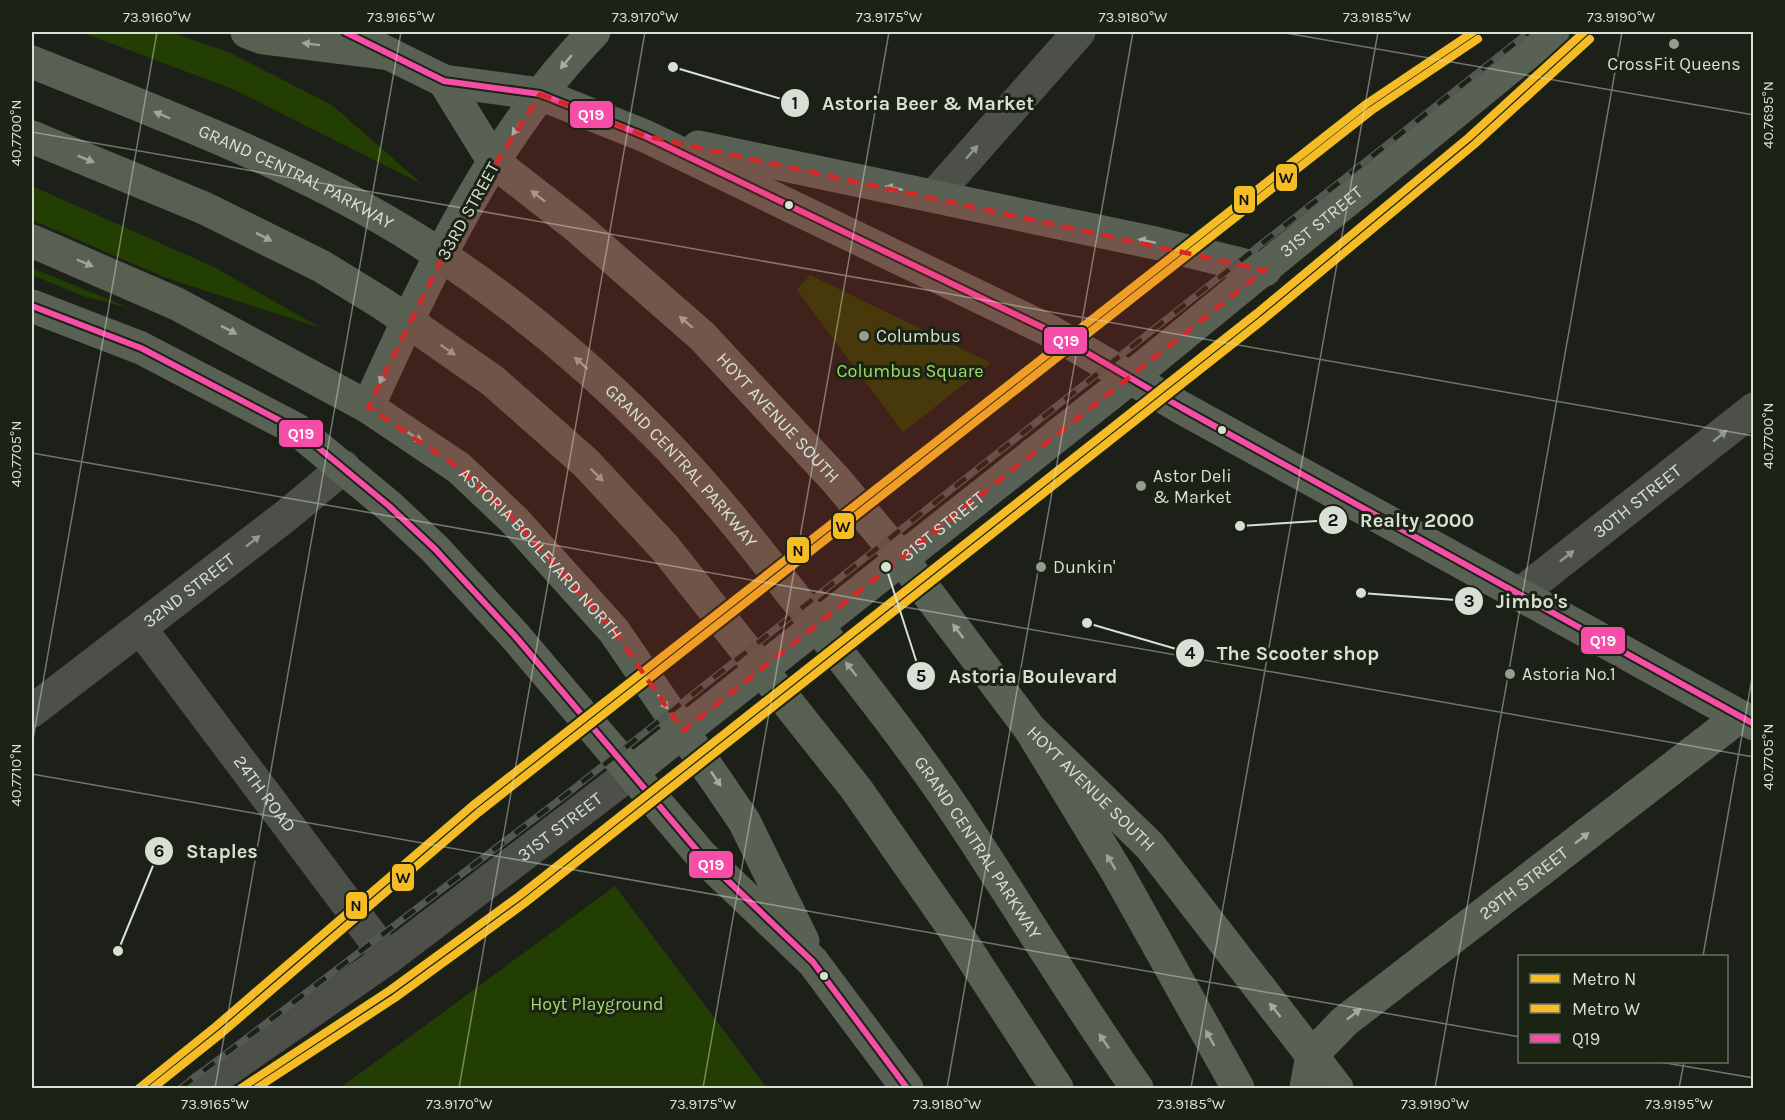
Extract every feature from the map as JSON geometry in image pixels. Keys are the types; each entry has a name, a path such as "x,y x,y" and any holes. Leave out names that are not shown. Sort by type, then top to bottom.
{"highway":[{"path":"247,32 263,38 390,54"},
{"name":"GRAND CENTRAL PARKWAY","path":"32,62 207,134 350,201 417,240 492,291 549,334 602,382 655,432 752,542 887,715 951,805 1137,1089"},
{"path":"32,137 204,208 321,266 382,304 492,381 542,423 626,504 665,548 823,746 940,910 1057,1089"},
{"path":"32,241 177,304 368,407"},
{"path":"1030,729 1123,882 1238,1089"},
{"path":"1306,1089 1312,1055"}],"main road":[{"path":"345,32 444,81 540,94 645,136 1048,330 1129,379 1521,593 1747,720"},
{"name":"33RD STREET","path":"368,407 466,210 494,162 540,94 594,32"},
{"name":"31ST STREET","path":"632,772 1265,270 1553,32"},
{"name":"HOYT AVENUE SOUTH","path":"444,81 494,162 576,226 702,336 836,480 902,559 1030,729 1150,846 1337,1089"},
{"path":"645,136 1155,243 1265,270"},
{"path":"32,306 151,353 296,429 389,506 459,575 632,772 701,855 813,962 908,1089"},
{"name":"ASTORIA BOULEVARD NORTH","path":"368,407 459,468 515,521 614,631 744,821 813,962"},
{"name":"29TH STREET","path":"1312,1055 1344,1021 1747,720"}],"street":[{"path":"934,196 1079,32"},
{"name":"30TH STREET","path":"1521,593 1754,409"},
{"name":"32ND STREET","path":"32,711 287,515 344,467"},
{"name":"24TH ROAD","path":"141,629 388,958"},
{"name":"31ST STREET","path":"201,1089 388,958 632,772"}],"highlighted area":[{"path":"540,94 645,136 1265,270 683,731 614,631 515,521 459,468 368,407 466,210"}],"green space":[{"path":"81,32 170,32 228,52 332,105 422,184 235,90"},
{"path":"32,186 214,267 321,328 166,278 32,220"},
{"path":"32,268 130,308 83,296 32,275"},
{"name":"Columbus Square","path":"810,275 991,363 903,432 797,290"},
{"name":"Hoyt Playground","path":"615,886 767,1088 340,1088"}],"railway":[{"path":"181,1088 572,790 1529,32"}],"metro line":[{"name":"N","path":"139,1088 216,1026 472,806 1366,104 1473,32"},
{"name":"N","path":"241,1088 390,990 519,896 1257,313 1469,137 1584,32"},
{"name":"W","path":"153,1088 222,1033 478,813 1371,111 1478,39"},
{"name":"W","path":"257,1088 395,998 525,903 1263,320 1475,144 1590,39"}],"transit line":[{"name":"Q19","path":"345,32 444,81 540,94 645,136 1048,330 1182,408 1754,724"},
{"name":"Q19","path":"32,306 141,348 296,429 389,506 435,549 515,636 701,855 813,962 907,1088"}],"place":[{"name":"CrossFit Queens","path":"1674,44"},
{"name":"Astoria Beer & Market","path":"673,67"},
{"name":"Columbus","path":"864,336"},
{"name":"Astor Deli & Market","path":"1141,486"},
{"name":"Realty 2000","path":"1240,526"},
{"name":"Astoria Boulevard","path":"886,567"},
{"name":"Dunkin'","path":"1041,567"},
{"name":"Jimbo's","path":"1361,593"},
{"name":"The Scooter shop","path":"1087,623"},
{"name":"Astoria No.1","path":"1510,674"},
{"name":"Staples","path":"118,951"}]}
